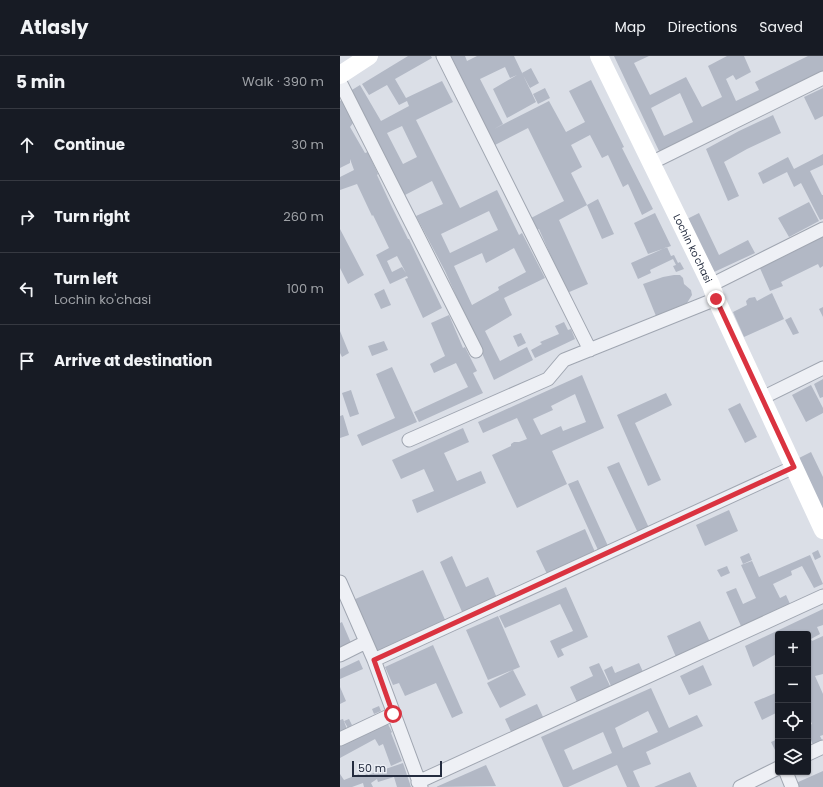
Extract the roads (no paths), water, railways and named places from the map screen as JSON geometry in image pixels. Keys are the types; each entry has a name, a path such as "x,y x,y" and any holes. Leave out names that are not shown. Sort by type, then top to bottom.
{"street":[{"path":"340,75 369,56"},
{"path":"443,56 590,350"},
{"name":"Lochin ko'chasi","path":"599,56 821,521"},
{"path":"651,163 823,78"},
{"path":"340,82 476,351"},
{"path":"409,440 548,378 564,360 590,350 713,292 823,229"},
{"path":"762,398 823,368"},
{"path":"374,660 794,467"},
{"path":"340,582 374,660 420,784 823,596"},
{"path":"340,655 366,642"},
{"path":"340,739 393,714"},
{"path":"811,753 823,747"},
{"path":"740,787 775,770"},
{"path":"787,775 792,787"}]}
